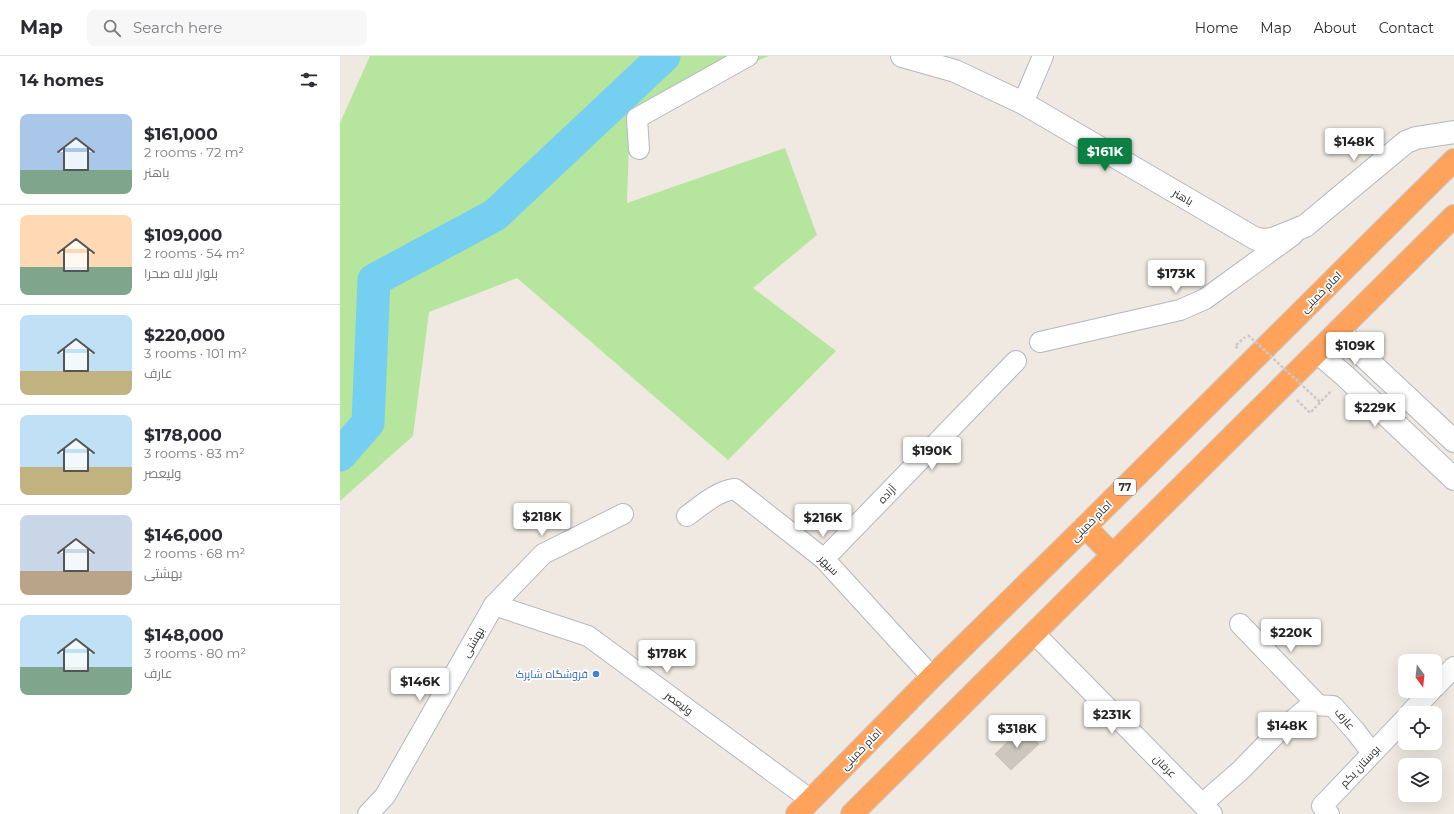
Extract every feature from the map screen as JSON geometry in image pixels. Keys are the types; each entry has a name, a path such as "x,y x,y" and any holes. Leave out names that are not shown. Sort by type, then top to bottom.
{"highway":[{"name":"امام خمینی","path":"804,807 932,677 1452,162"},
{"path":"852,814 1454,216"},
{"path":"1085,527 1113,555"}],"street":[{"path":"639,149 637,118 748,56"},
{"name":"باهنر","path":"902,56 955,71 1023,103 1256,239 1267,240 1276,238 1304,226 1406,142 1424,137 1454,132"},
{"path":"1023,103 1043,56"},
{"path":"1424,137 1441,139 1446,142 1451,154 1452,162"},
{"path":"1040,342 1180,310 1205,299 1304,226"},
{"path":"1339,330 1376,368 1454,441"},
{"path":"1317,352 1454,479"},
{"name":"آزاده","path":"824,559 1016,361"},
{"path":"1357,388 1376,368"},
{"name":"سپهر","path":"687,516 726,490 735,489 824,559 932,677"},
{"name":"بهشتی","path":"368,814 385,796 494,605 543,554 623,514"},
{"name":"ولیعصر","path":"494,605 588,636 804,807"},
{"path":"1240,624 1318,705"},
{"name":"عرفان","path":"1034,633 1207,809"},
{"path":"1442,680 1454,667"},
{"path":"1417,706 1424,698"},
{"path":"1207,809 1241,770 1282,728 1311,705 1318,705"},
{"name":"عارف","path":"1318,705 1333,706 1372,753"},
{"name":"بوستان یکم","path":"1329,814 1322,806 1398,725"}],"path":[{"path":"1248,335 1320,402"},
{"path":"1310,413 1334,388"}],"green space":[{"path":"370,56 769,56 630,115 627,203 785,148 817,235 753,288 836,351 728,460 517,278 429,312 413,436 340,501 340,123"}],"building":[{"path":"1022,728 1039,744 1011,770 995,754"}],"waterway":[{"path":"340,455 368,423 374,280 495,215 664,56"}],"place":[{"name":"فروشگاه شاپرک","path":"596,674"}]}
